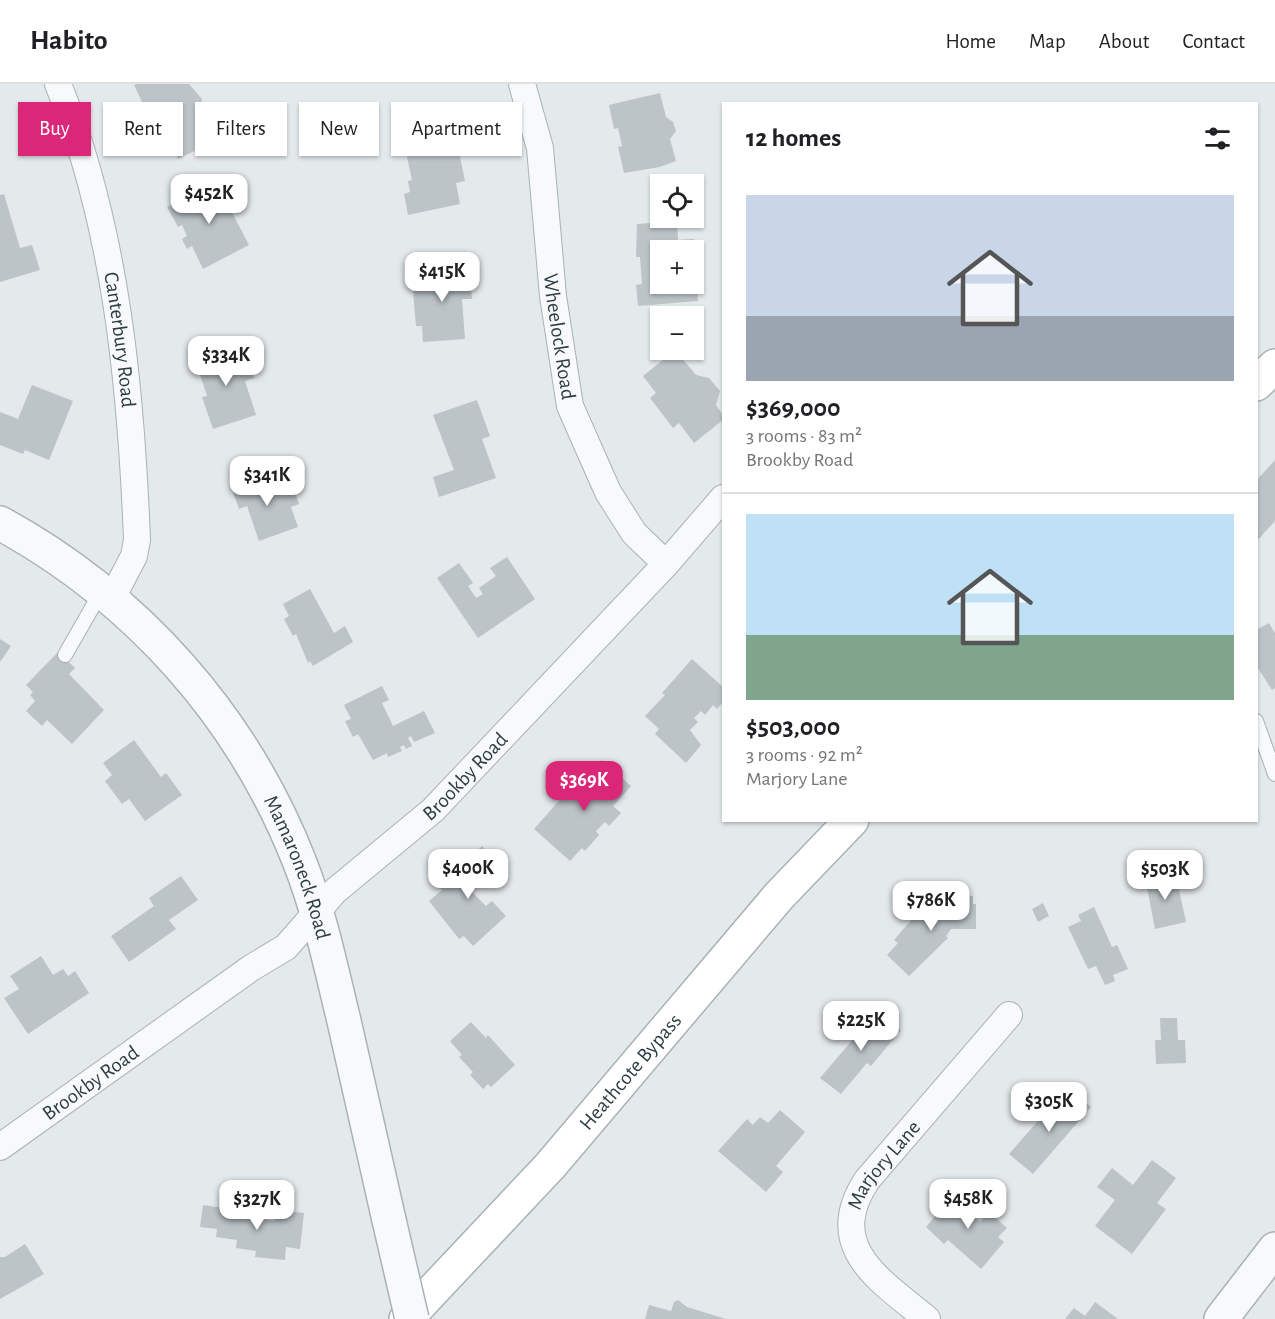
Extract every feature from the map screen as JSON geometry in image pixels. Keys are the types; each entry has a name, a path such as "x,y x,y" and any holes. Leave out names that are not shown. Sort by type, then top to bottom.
{"main road":[{"path":"1258,382 1275,366"},
{"name":"Heathcote Bypass","path":"406,1319 550,1166 779,896 850,822"}],"street":[{"name":"Canterbury Road","path":"57,84 77,131 101,227 127,378 137,540 134,556 107,594"},
{"name":"Wheelock Road","path":"522,84 540,148 553,296 570,406 608,492 634,533 666,564"},
{"name":"Brookby Road","path":"0,1147 251,968 286,947 335,891 433,810 666,564 722,499"},
{"name":"Mamaroneck Road","path":"0,523 38,544 107,594 161,644 225,720 275,806 300,864 328,954 412,1319"},
{"name":"Marjory Lane","path":"927,1319 876,1277 855,1251 851,1239 855,1199 867,1180 1009,1015"},
{"path":"1221,1319 1275,1249"}],"lane":[{"path":"65,655 107,594"},
{"path":"1258,727 1275,774"}],"building":[{"path":"189,84 202,99 201,102 195,102 195,151 178,159 177,156 183,156 183,102 142,102 134,85"},
{"path":"660,93 666,117 673,122 676,131 670,139 676,161 660,167 624,173 618,147 622,146 618,128 614,129 609,105"},
{"path":"407,156 460,156 465,181 456,183 460,204 408,215 404,194 410,192 408,181 412,180"},
{"path":"216,182 249,245 203,269 192,246 187,249 182,239 187,236 182,225 178,227 167,207"},
{"path":"4,194 20,248 32,245 40,270 0,282 0,195"},
{"path":"650,223 650,228 677,228 678,240 650,240 650,294 698,294 698,301 638,306 636,285 642,284 640,257 636,257 637,224"},
{"path":"470,266 472,299 462,299 465,339 423,342 422,326 416,326 413,291 421,291 419,270"},
{"path":"232,347 236,359 247,356 254,378 245,381 256,415 213,429 202,397 207,396 195,359"},
{"path":"663,360 683,360 696,375 709,378 720,391 716,405 722,414 722,421 694,443 679,423 673,428 650,398 656,393 643,376"},
{"path":"32,385 73,401 49,460 25,450 23,454 0,445 0,412 18,419"},
{"path":"477,400 490,436 482,439 496,478 439,497 433,477 454,470 433,415"},
{"path":"1275,460 1275,521 1258,540 1258,479"},
{"path":"259,476 264,493 292,483 299,504 291,507 298,527 259,541 247,506 239,509 231,486"},
{"path":"507,557 535,599 478,638 437,578 459,563 473,583 468,586 476,598 483,594 479,588 496,576 490,568"},
{"path":"310,589 334,633 345,626 353,642 313,666 310,661 308,663 296,634 293,636 284,619 289,616 283,604"},
{"path":"1269,623 1275,633 1275,688 1272,690 1258,668 1258,629"},
{"path":"0,639 11,646 0,662"},
{"path":"58,652 75,668 69,674 104,710 72,744 47,720 42,726 26,711 35,701 30,695 33,692 26,685"},
{"path":"692,659 722,686 722,703 717,709 713,705 705,715 701,711 694,718 698,722 690,730 701,745 686,763 655,734 659,729 645,716 665,695 662,693"},
{"path":"382,686 389,700 382,703 393,726 424,711 435,733 414,742 411,736 408,738 412,746 406,749 404,745 400,747 402,751 388,757 387,753 373,760 358,734 353,737 345,721 351,719 344,705"},
{"path":"134,740 161,777 166,773 182,795 145,821 129,799 122,804 105,781 112,775 103,763"},
{"path":"602,760 631,786 613,806 621,813 609,826 605,822 596,831 599,835 585,851 582,848 570,861 534,829 572,786 576,789"},
{"path":"482,846 499,865 479,883 477,881 468,888 486,906 492,901 506,916 473,946 464,936 459,939 429,901 442,890 438,886 453,873 457,878 466,871 461,865"},
{"path":"1160,870 1162,878 1176,876 1186,922 1155,929 1146,882 1151,881 1149,872"},
{"path":"181,876 198,900 169,920 176,929 129,962 111,936 154,906 149,898"},
{"path":"959,896 973,896 973,904 976,904 976,929 951,929 946,936 948,938 909,976 887,955 898,943 894,940 925,904 959,904"},
{"path":"1043,903 1049,916 1038,922 1032,909"},
{"path":"1094,907 1112,947 1117,945 1128,969 1113,975 1115,981 1105,985 1096,966 1088,969 1068,927 1081,921 1078,915"},
{"path":"41,956 53,975 63,969 68,976 75,971 89,993 28,1034 4,998 19,989 10,976"},
{"path":"878,1010 901,1030 871,1066 867,1063 841,1094 820,1078"},
{"path":"1160,1018 1177,1018 1178,1040 1185,1040 1186,1063 1156,1064 1155,1040 1161,1040"},
{"path":"471,1022 486,1038 488,1035 515,1065 491,1087 488,1084 483,1089 470,1075 473,1072 459,1057 462,1055 450,1041"},
{"path":"1073,1091 1091,1107 1033,1174 1009,1154 1051,1106 1056,1111"},
{"path":"780,1110 805,1132 776,1166 783,1172 766,1192 718,1151 747,1119 753,1125 760,1117 768,1123"},
{"path":"1152,1160 1176,1178 1157,1203 1166,1209 1132,1254 1095,1226 1115,1200 1097,1187 1112,1168 1133,1185"},
{"path":"960,1187 971,1197 962,1207 980,1222 989,1212 1007,1228 998,1237 1004,1242 981,1269 948,1240 944,1244 926,1227"},
{"path":"203,1205 231,1209 230,1217 275,1221 276,1210 304,1213 300,1249 286,1247 285,1260 255,1257 256,1251 236,1248 237,1240 216,1237 217,1229 200,1227"},
{"path":"25,1244 44,1274 0,1299 0,1257 5,1257"},
{"path":"678,1300 687,1307 726,1319 645,1319 649,1305 671,1311 674,1302"},
{"path":"1095,1302 1118,1319 1065,1319 1074,1308 1085,1316"}]}
